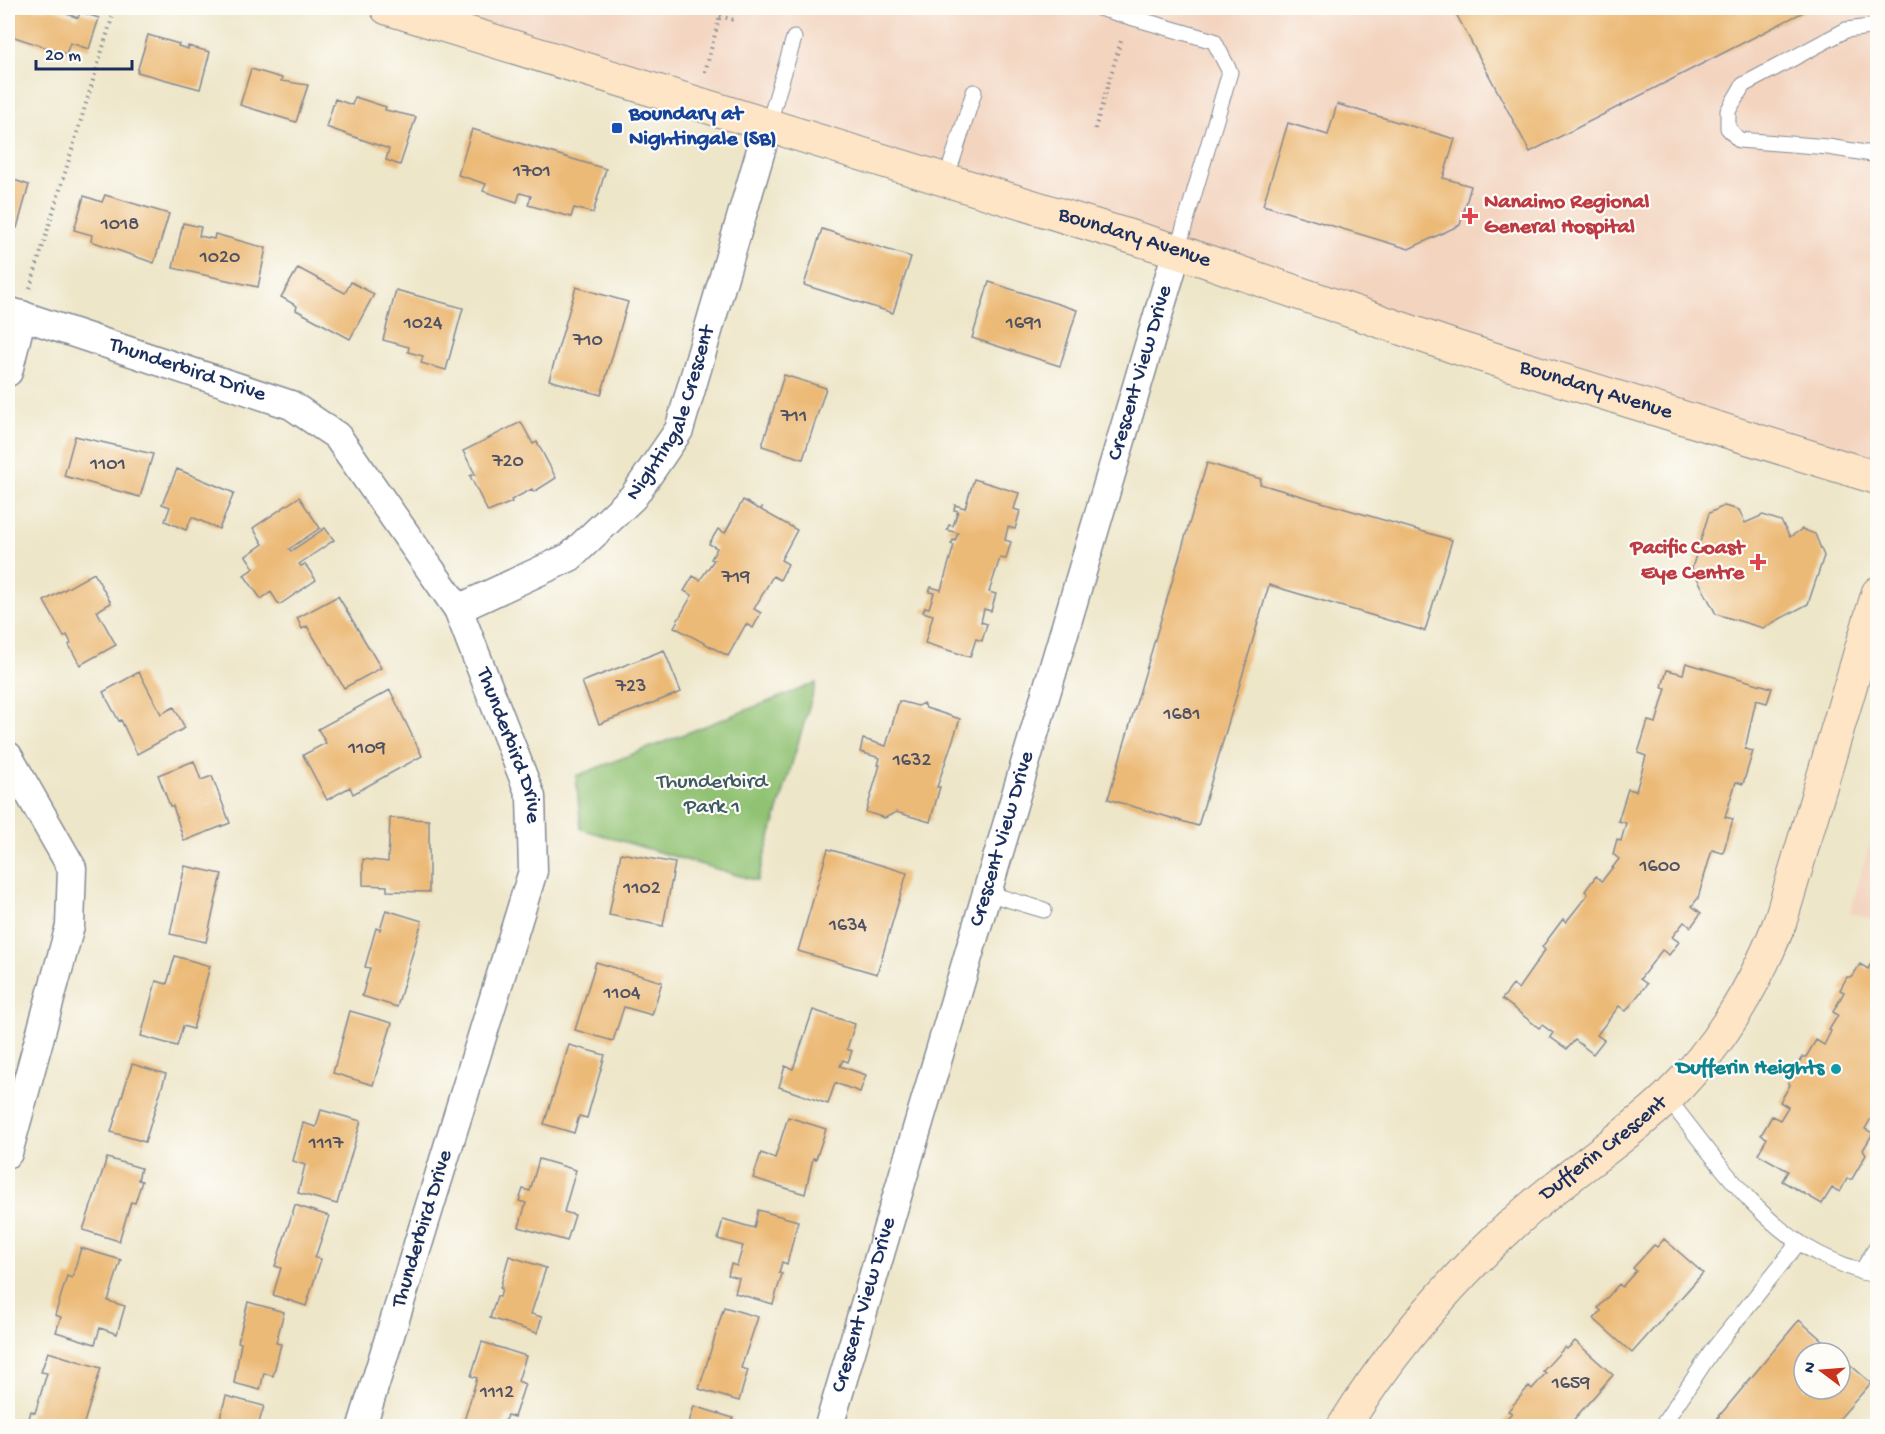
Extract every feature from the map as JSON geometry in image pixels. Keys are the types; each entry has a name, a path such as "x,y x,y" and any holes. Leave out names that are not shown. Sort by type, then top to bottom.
{"street":[{"name":"Boundary Avenue","path":"387,8 1177,251 1455,347 1878,478"},
{"name":"Nightingale Crescent","path":"458,609 570,557 633,497 679,430 768,126"},
{"name":"Crescent View Drive","path":"829,1426 1177,251"},
{"path":"8,372 15,313"},
{"name":"Thunderbird Drive","path":"15,313 291,405 337,436 458,609 531,797 533,871 362,1426"},
{"name":"Dufferin Crescent","path":"1344,1426 1407,1337 1475,1260 1543,1198 1667,1098 1721,1037 1747,995 1767,954 1793,879 1878,593"},
{"path":"8,756 72,868 70,926 8,1153"}],"lane":[{"path":"1099,8 1214,40 1230,72 1177,251"},
{"path":"1878,26 1846,30 1743,85 1728,111 1728,128 1738,140 1793,144 1878,155"},
{"path":"768,126 794,38"},
{"path":"946,180 974,92"},
{"path":"987,893 1044,910"},
{"path":"1667,1098 1754,1203 1799,1242 1818,1254 1861,1272 1878,1275"},
{"path":"1662,1426 1712,1351 1799,1242"},
{"path":"1861,1272 1878,1245"}],"path":[{"path":"15,313 115,8"},
{"path":"712,74 705,72 722,8"},
{"path":"720,16 734,20"},
{"path":"1095,129 1122,36 1115,34"}],"shaded area":[{"name":"Nanaimo Regional General Hospital","path":"387,8 1877,8 1877,478"},
{"path":"1877,818 1877,921 1850,913"}],"green space":[{"name":"Thunderbird Park 1","path":"816,683 757,881 581,829 576,776"}],"building":[{"path":"8,8 54,9 78,18 80,12 99,18 89,49 70,43 66,54 8,35"},
{"path":"1453,8 1811,8 1530,152"},
{"path":"148,35 188,49 188,46 210,52 200,89 137,72"},
{"path":"251,69 282,78 281,81 308,85 296,122 240,105"},
{"path":"355,97 386,107 385,110 416,117 400,165 386,160 389,149 326,127 335,99 352,105"},
{"path":"1337,104 1455,139 1443,178 1471,186 1460,225 1409,249 1263,205 1288,123 1328,135"},
{"path":"472,129 606,169 593,213 574,208 571,217 528,205 531,196 520,193 517,202 483,191 486,184 458,175"},
{"path":"8,178 29,185 17,228 8,225"},
{"path":"105,195 169,214 154,263 91,241 92,235 74,230 84,196 102,202"},
{"path":"183,223 201,227 199,236 214,239 215,234 266,248 258,287 173,268"},
{"path":"822,229 911,257 893,313 804,285"},
{"path":"298,268 345,293 351,282 374,294 350,339 296,310 297,306 281,297"},
{"path":"989,282 1077,310 1060,366 972,338"},
{"path":"576,287 628,302 601,395 549,380"},
{"path":"396,290 463,308 446,370 421,363 423,356 408,352 409,347 383,340"},
{"path":"784,375 826,388 803,459 762,446"},
{"path":"521,422 533,444 537,442 556,478 534,492 532,489 511,500 512,502 488,512 470,476 475,474 463,451"},
{"path":"75,436 153,454 140,497 64,476"},
{"path":"1207,463 1261,479 1260,484 1452,540 1425,631 1269,585 1198,826 1108,799"},
{"path":"177,469 234,493 219,529 192,517 186,530 165,521 170,507 162,504"},
{"path":"974,479 1019,493 1014,509 1020,511 1015,529 1008,527 1005,540 1011,542 1006,559 1000,558 989,592 996,594 991,611 984,609 981,622 987,624 982,641 976,639 970,657 925,643 933,615 923,612 925,607 929,608 934,593 929,592 931,587 941,590 954,545 951,544 958,533 947,530 949,525 953,526 958,511 954,510 955,505 965,508"},
{"path":"299,497 320,528 289,549 291,551 325,528 334,540 299,564 301,566 305,564 316,580 279,605 271,592 261,599 244,575 254,568 246,556 263,544 253,528"},
{"path":"743,500 758,509 762,508 761,510 797,530 781,560 788,564 780,580 773,576 754,609 761,613 753,628 746,624 728,656 674,627 692,595 684,591 693,576 700,580 714,560 711,559 717,548 709,544 718,529 725,533"},
{"name":"Pacific Coast Eye Centre","path":"1724,506 1739,510 1745,523 1763,515 1781,521 1790,537 1802,529 1815,534 1824,556 1808,604 1763,628 1716,614 1692,568 1709,513"},
{"path":"94,573 111,603 97,611 116,645 80,665 69,645 71,643 67,635 64,637 44,601"},
{"path":"338,596 381,668 344,688 307,626 302,629 297,618"},
{"path":"664,650 681,692 599,724 582,682"},
{"path":"1686,663 1772,688 1767,703 1756,700 1745,749 1753,751 1743,784 1736,782 1725,817 1733,819 1723,853 1712,850 1698,898 1692,906 1701,913 1691,927 1684,922 1672,937 1679,942 1669,955 1662,950 1640,979 1647,984 1626,1011 1619,1006 1597,1035 1604,1040 1593,1054 1575,1040 1567,1049 1550,1037 1553,1033 1542,1025 1539,1028 1502,999 1513,985 1518,989 1545,950 1542,947 1563,919 1566,922 1588,894 1585,891 1596,876 1602,881 1619,859 1613,854 1617,839 1621,841 1626,823 1618,821 1628,789 1636,791 1646,756 1638,753 1648,721 1656,723 1666,688 1662,687 1667,670 1683,674"},
{"path":"139,672 161,714 174,707 185,728 137,754 121,720 119,721 103,692"},
{"path":"390,690 422,756 353,794 350,787 327,800 303,755 326,743 318,729"},
{"path":"899,701 918,706 923,703 926,708 960,719 937,787 940,787 930,822 896,812 885,818 866,812 880,758 860,752 863,739 886,746"},
{"path":"194,761 201,780 212,776 230,823 184,841 173,806 170,806 158,775"},
{"path":"390,818 429,820 429,892 387,891 387,886 363,885 363,859 388,862"},
{"path":"828,849 907,873 877,974 798,951"},
{"path":"621,853 675,863 663,926 609,915"},
{"path":"185,866 222,874 206,942 170,934"},
{"path":"386,910 422,921 397,1007 362,996 370,968 365,967 376,928 380,930"},
{"name":"Dufferin Heights","path":"1878,952 1878,1117 1873,1115 1865,1129 1873,1133 1863,1150 1866,1155 1852,1179 1847,1179 1840,1192 1832,1188 1822,1204 1782,1181 1788,1171 1758,1154 1767,1138 1761,1135 1772,1116 1780,1120 1788,1107 1780,1102 1790,1085 1788,1081 1802,1057 1806,1057 1816,1040 1824,1045 1831,1031 1829,1030 1838,1015 1833,1012 1844,992 1840,990 1847,977 1852,977 1860,964 1868,969"},
{"path":"175,956 210,966 193,1029 183,1026 177,1046 141,1036 156,981 167,984"},
{"path":"596,962 662,982 652,1015 624,1007 613,1041 575,1030"},
{"path":"813,1010 855,1024 847,1049 852,1051 848,1062 843,1060 840,1066 866,1075 860,1092 835,1083 828,1104 779,1087 785,1066 793,1069"},
{"path":"350,1011 392,1023 373,1085 333,1073"},
{"path":"569,1045 605,1055 587,1118 579,1116 574,1133 544,1124"},
{"path":"132,1064 166,1074 145,1142 111,1132"},
{"path":"321,1110 361,1121 337,1204 298,1193 305,1165 293,1161 303,1123 316,1127"},
{"path":"788,1117 826,1129 816,1159 813,1158 805,1194 753,1178 761,1153 775,1158"},
{"path":"107,1158 141,1168 138,1180 142,1181 135,1203 131,1202 119,1241 83,1230"},
{"path":"539,1159 576,1170 564,1212 575,1215 567,1241 519,1227 526,1203 519,1201 523,1189 530,1191"},
{"path":"295,1205 329,1216 315,1258 321,1259 306,1306 273,1295 281,1268 275,1266"},
{"path":"758,1210 798,1221 787,1264 782,1262 779,1273 782,1274 773,1304 735,1293 739,1278 728,1275 731,1264 737,1266 743,1246 718,1239 723,1219 754,1228"},
{"path":"1664,1239 1703,1273 1632,1353 1594,1319 1601,1311 1598,1308 1619,1284 1622,1287 1636,1271 1633,1268 1654,1245 1657,1247"},
{"path":"81,1248 121,1260 108,1301 125,1306 117,1334 100,1328 95,1344 56,1332 61,1317 55,1315 67,1276 72,1278"},
{"path":"509,1256 546,1268 531,1314 542,1317 537,1333 490,1318 497,1296 500,1297 502,1288 500,1288"},
{"path":"248,1302 284,1312 276,1343 281,1344 273,1376 264,1373 260,1390 234,1383 241,1343 238,1342"},
{"path":"724,1307 758,1317 741,1368 748,1370 739,1401 699,1389"},
{"path":"1799,1320 1823,1341 1792,1341 1792,1401 1852,1401 1852,1366 1871,1383 1833,1426 1711,1426"},
{"path":"1575,1341 1613,1375 1568,1426 1511,1426 1504,1421 1512,1413 1508,1411 1529,1386 1532,1389 1546,1373 1543,1371 1565,1347 1567,1349"},
{"path":"482,1342 526,1356 518,1381 525,1384 514,1417 507,1415 503,1426 481,1426 464,1421 477,1378 471,1376"},
{"path":"48,1352 101,1368 83,1426 62,1421 60,1426 27,1426 31,1411 35,1413 47,1373 41,1372"},
{"path":"226,1396 264,1406 258,1426 212,1426 212,1423 218,1425"},
{"path":"694,1406 733,1418 731,1426 688,1426"}],"place":[{"name":"Boundary at Nightingale (SB)","path":"617,128"},
{"name":"Nanaimo Regional General Hospital","path":"1470,216"},
{"name":"Pacific Coast Eye Centre","path":"1758,562"},
{"name":"Dufferin Heights","path":"1836,1069"}]}
